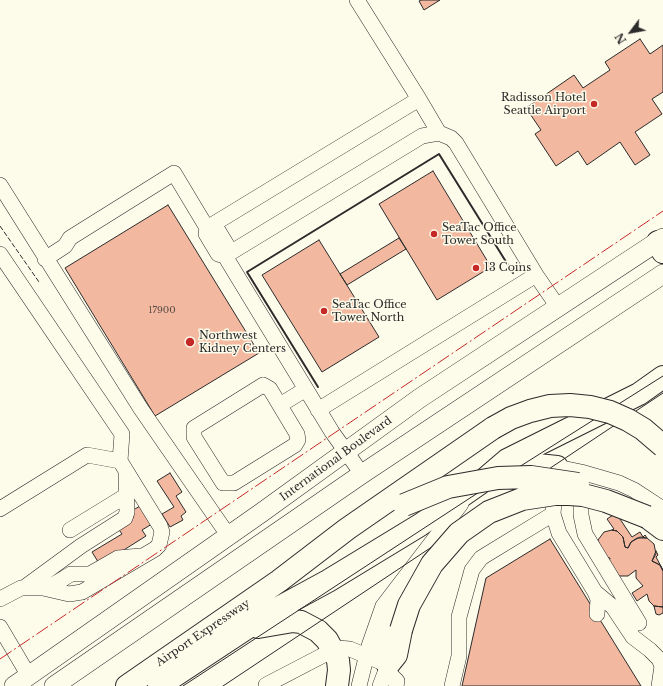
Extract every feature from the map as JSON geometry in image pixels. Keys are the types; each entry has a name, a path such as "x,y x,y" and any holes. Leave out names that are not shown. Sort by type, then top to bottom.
{"highway":[{"path":"159,686 233,637 420,525 479,484 496,469 519,453 639,394 663,377"},
{"path":"279,581 346,529 493,428 530,410 550,406 570,405 590,407 610,412 628,420 663,446"},
{"path":"496,469 515,464 543,464 557,467"},
{"path":"279,581 354,538 404,505 432,493 471,482 504,478 530,478 570,482 595,489 658,518"},
{"path":"386,668 396,655 401,630 411,600 432,564 459,533 490,512 522,499 555,494 568,494 583,495 606,501 658,518"},
{"name":"Airport Expressway","path":"127,686 279,581"},
{"path":"233,637 264,626 284,622 301,622 318,631 334,649 339,670 337,686"}],"main road":[{"name":"International Boulevard","path":"25,683 228,535 346,453 420,398 558,308 661,244"},
{"path":"54,686 362,474 663,274"},
{"path":"25,683 40,681 91,661"}],"lane":[{"path":"357,0 439,133"},
{"path":"210,226 418,99"},
{"path":"228,254 422,136 439,133 456,142 536,275 558,308"},
{"path":"45,259 65,246 70,238 174,173 228,254 318,410 346,453 362,474"},
{"path":"0,186 141,409 228,535"},
{"path":"0,254 120,428 122,434 127,512 125,518 88,542 35,588"},
{"path":"318,410 536,275"},
{"path":"263,385 270,389 280,405 297,434 297,443 234,483 223,483 194,437 194,428 263,385"},
{"path":"280,405 306,389"},
{"path":"0,509 87,455 123,466 162,532 159,544 143,556 82,592 66,594 35,588"},
{"path":"597,614 598,599 595,592 559,533 553,514 557,467 581,472 634,490 658,518"},
{"path":"581,472 581,515 585,534 639,623"},
{"path":"359,686 366,656 383,606 459,506 479,484"},
{"path":"72,529 126,495"},
{"path":"452,686 459,656 459,618 472,570 481,558 553,514"},
{"path":"0,599 12,592 51,587 71,574 95,572 118,558 143,556"},
{"path":"380,686 386,668 393,604 405,576"},
{"path":"595,592 613,607 633,637 659,659 662,666 659,686"},
{"path":"0,627 25,683"},
{"path":"266,685 334,649 350,649 366,656 386,668 397,681 396,686"},
{"path":"373,686 375,676 386,668"}],"building":[{"path":"440,0 424,10 419,1"},
{"name":"Radisson Hotel Seattle Airport","path":"640,39 650,54 663,45 663,92 652,99 662,114 635,132 650,155 635,165 620,142 587,165 578,151 556,166 535,134 541,130 526,108 574,75 583,88 610,70 605,62"},
{"name":"SeaTac Office Tower South","path":"433,171 491,267 437,300 379,204"},
{"path":"168,205 259,353 155,416 65,268"},
{"path":"399,238 406,249 347,285 340,274"},
{"name":"SeaTac Office Tower North","path":"319,240 379,337 322,372 262,275"},
{"path":"170,473 182,492 176,496 186,512 181,516 183,520 170,527 162,514 174,507 157,481"},
{"path":"140,506 152,524 142,530 146,536 100,565 92,552 122,534 117,527 134,517 130,512"},
{"path":"616,513 632,537 640,532 643,537 645,535 647,538 637,538 631,542 628,548 625,547 623,537 617,531 612,530 614,529 607,519"},
{"path":"612,530 617,531 623,537 625,547 628,548 631,542 640,537 647,538 654,544 656,554 652,561 660,565 663,571 663,607 654,606 649,601 647,594 637,601 632,593 643,586 636,578 636,570 628,576 619,576 609,563 610,558 604,557 598,540 604,532"},
{"path":"550,539 641,686 462,686 486,578"},
{"path":"656,551 658,555 656,557 663,570 663,571 660,565 652,561"},
{"path":"654,606 663,607 663,613 659,615 656,614"}],"tram line":[{"path":"183,686 470,498 663,376"},
{"path":"223,686 663,393"}],"fence":[{"path":"0,226 39,282"}],"wall":[{"path":"318,387 247,272 439,154 513,273"}],"power":[{"path":"0,659 663,211"}],"place":[{"name":"Radisson Hotel Seattle Airport","path":"594,104"},
{"name":"SeaTac Office Tower South","path":"434,234"},
{"name":"13 Coins","path":"476,268"},
{"name":"SeaTac Office Tower North","path":"324,311"},
{"name":"Northwest Kidney Centers","path":"190,342"}]}
